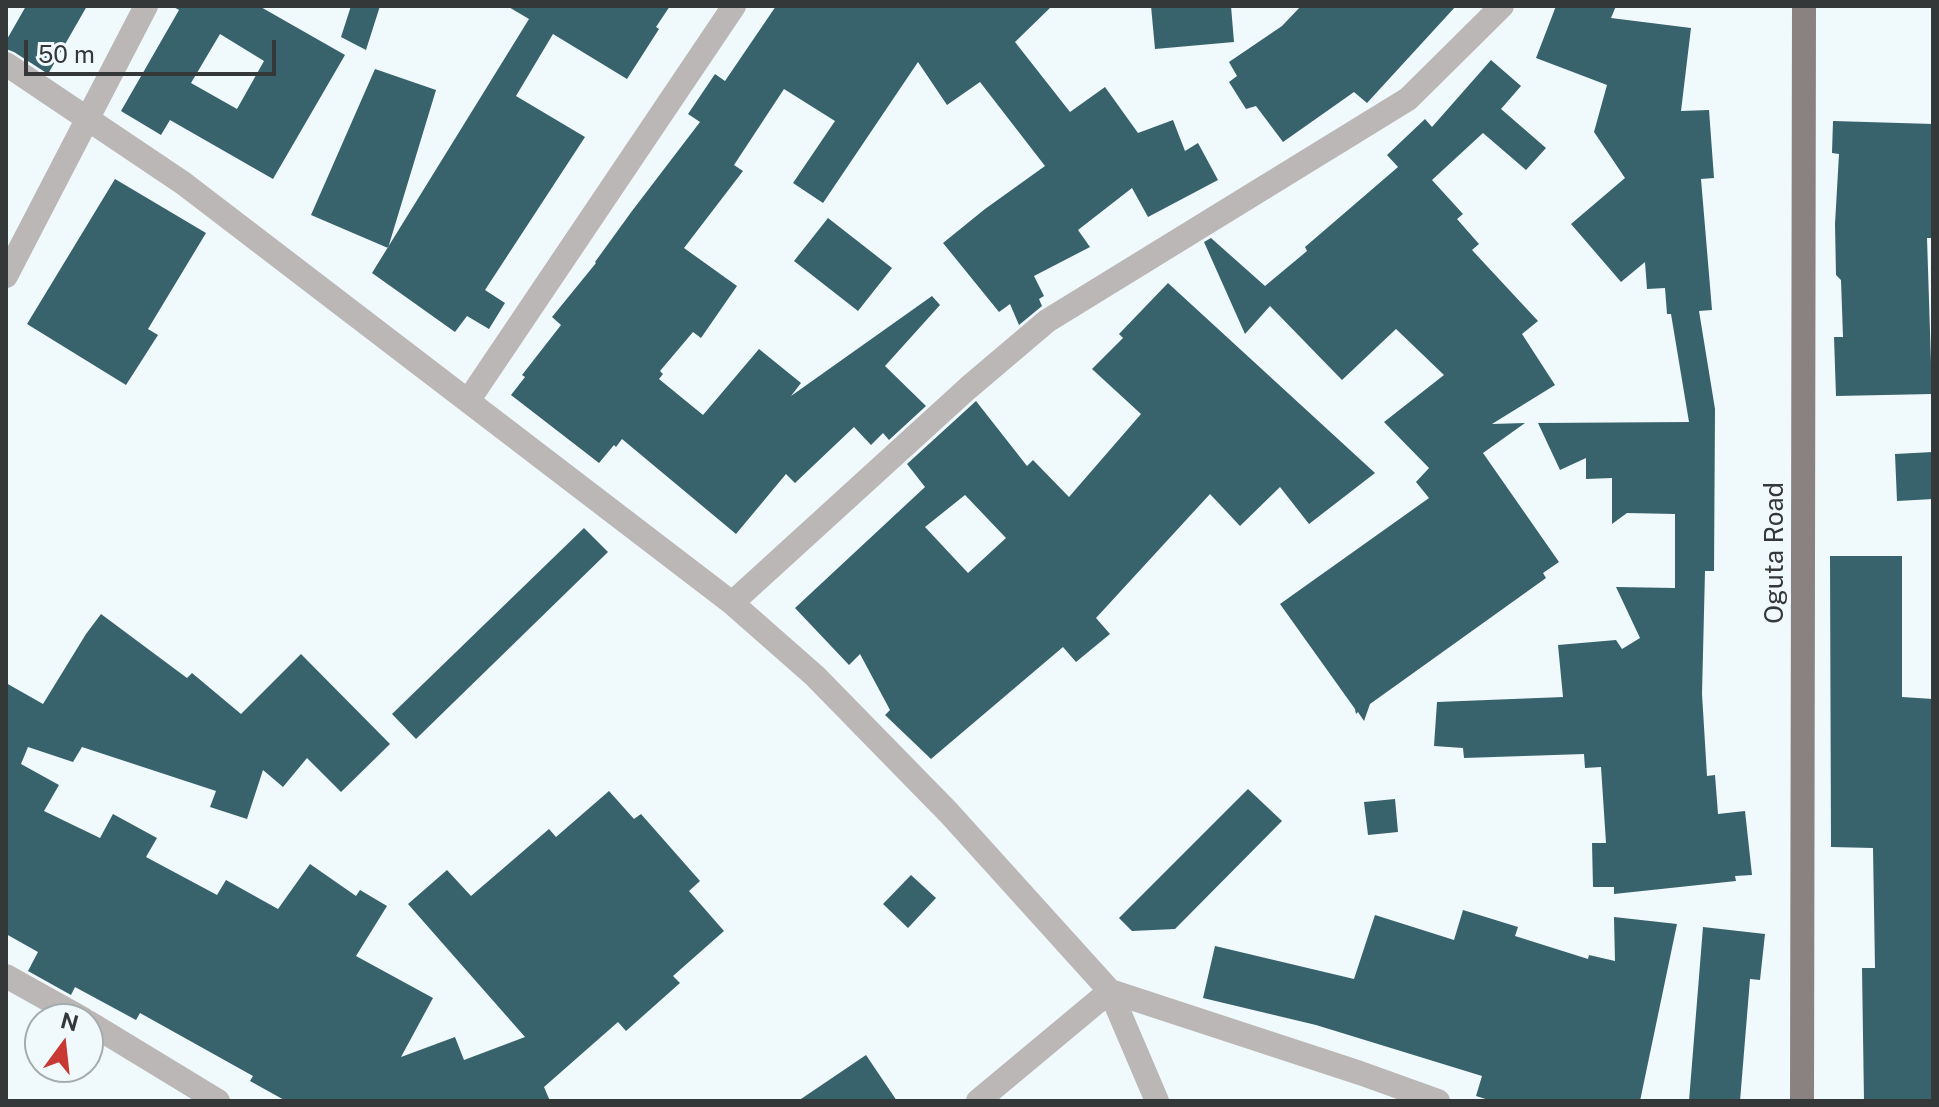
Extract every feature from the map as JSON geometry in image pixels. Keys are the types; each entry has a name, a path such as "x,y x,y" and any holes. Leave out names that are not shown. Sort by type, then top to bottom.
{"main road":[{"name":"Oguta Road","path":"1802,1101 1804,6"}],"street":[{"path":"6,276 146,6"},
{"path":"468,401 734,6"},
{"path":"732,603 968,388 1047,321 1408,99 1502,6"},
{"path":"6,64 183,183 732,603 815,676 938,802 1110,991 1157,1101"},
{"path":"6,976 55,1003"},
{"path":"978,1101 1110,991"},
{"path":"1110,991 1438,1101"},
{"path":"104,1031 218,1101"}],"building":[{"path":"26,6 87,6 48,74 6,49 6,41"},
{"path":"172,6 259,6 345,55 273,179 170,120 161,135 121,111 179,10","holes":["220,34 264,61 237,109 191,83"]},
{"path":"351,6 380,6 366,50 341,37"},
{"path":"507,6 670,6 627,79 553,34 516,96 585,137 485,290 505,303 489,329 467,316 455,332 372,273 529,19"},
{"path":"776,6 1052,6 1015,42 1070,112 1105,87 1138,133 1173,120 1185,151 1198,143 1218,180 1148,217 1132,188 1078,230 1090,247 1034,276 1044,296 1039,299 1042,306 1019,325 1010,304 999,312 943,243 1045,166 980,82 947,105 918,62 823,203 793,183 835,121 784,89 734,165 743,171 684,248 737,286 701,338 693,332 660,371 663,374 659,379 703,415 759,349 801,383 791,396 932,296 940,305 885,366 926,406 889,440 883,433 871,445 854,427 795,483 786,474 736,534 622,439 599,463 511,395 525,377 522,375 561,325 552,317 596,263 700,122 688,114 715,74 725,81"},
{"path":"1151,6 1231,6 1234,42 1155,49"},
{"path":"1301,6 1456,6 1367,103 1354,92 1283,142 1256,106 1246,109 1229,82 1237,76 1229,62 1282,26"},
{"path":"1556,6 1616,6 1611,18 1691,28 1681,111 1709,110 1714,178 1701,179 1712,310 1699,311 1715,409 1714,571 1705,571 1702,694 1707,776 1715,775 1718,814 1745,811 1752,875 1735,876 1736,881 1614,894 1614,887 1593,887 1592,843 1606,843 1601,767 1585,768 1584,754 1464,758 1463,748 1434,746 1437,702 1563,697 1558,645 1616,640 1622,649 1640,638 1616,587 1675,588 1675,514 1627,513 1612,524 1612,478 1586,479 1586,458 1560,470 1538,423 1689,422 1671,314 1667,314 1665,288 1647,289 1645,262 1621,282 1571,224 1625,178 1594,132 1607,85 1536,58"},
{"path":"1491,60 1521,86 1501,109 1546,148 1526,170 1483,133 1432,180 1463,214 1457,219 1479,244 1472,250 1538,321 1522,334 1555,385 1492,424 1525,423 1483,453 1559,562 1543,573 1546,578 1370,704 1364,721 1358,712 1356,714 1280,604 1429,498 1416,482 1429,468 1384,422 1444,375 1396,329 1342,380 1270,306 1245,334 1204,242 1211,238 1265,286 1398,167 1387,155 1425,119 1432,127"},
{"path":"375,69 436,90 388,248 311,215"},
{"path":"1833,121 1933,124 1933,238 1927,238 1932,394 1836,396 1834,337 1843,337 1841,280 1836,275 1839,154 1832,153"},
{"path":"115,179 206,233 148,329 158,335 126,385 27,324"},
{"path":"828,218 892,268 858,311 794,261"},
{"path":"1168,283 1375,473 1309,524 1280,487 1240,526 1210,494 1096,618 1110,634 1076,662 1063,647 931,759 885,715 890,710 860,654 849,665 795,608 925,487 907,464 976,401 1027,466 1033,460 1069,497 1141,414 1092,369 1123,338 1119,334","holes":["965,495 1006,538 968,573 925,527"]},
{"path":"1933,452 1933,499 1897,501 1895,454"},
{"path":"584,528 608,552 416,739 392,714"},
{"path":"1830,556 1902,556 1902,697 1933,699 1933,1101 1864,1101 1862,968 1875,968 1873,848 1831,847"},
{"path":"101,614 187,678 192,673 241,714 301,654 390,744 341,792 307,758 283,787 263,770 247,819 210,807 216,791 82,747 73,762 28,747 21,764 59,785 44,811 100,838 113,814 157,838 146,857 217,895 226,880 278,909 310,864 356,896 360,890 387,906 356,956 433,998 401,1057 455,1037 464,1060 525,1037 408,904 447,870 471,896 549,829 556,837 609,791 634,819 641,814 700,881 689,891 724,931 673,976 680,983 626,1031 618,1022 544,1087 550,1101 286,1101 250,1081 253,1076 140,1013 136,1020 75,987 71,995 28,971 38,952 6,934 6,683 43,704"},
{"path":"1248,789 1282,821 1175,929 1132,931 1119,918"},
{"path":"1395,799 1398,832 1368,835 1364,802"},
{"path":"911,875 936,898 908,928 883,904"},
{"path":"1463,910 1518,927 1515,936 1588,959 1589,955 1615,961 1614,917 1677,924 1640,1101 1492,1101 1476,1096 1482,1076 1316,1025 1203,998 1215,946 1354,979 1375,915 1454,940"},
{"path":"1703,927 1765,934 1760,980 1750,979 1740,1101 1689,1101"},
{"path":"866,1055 897,1101 798,1101"}]}
